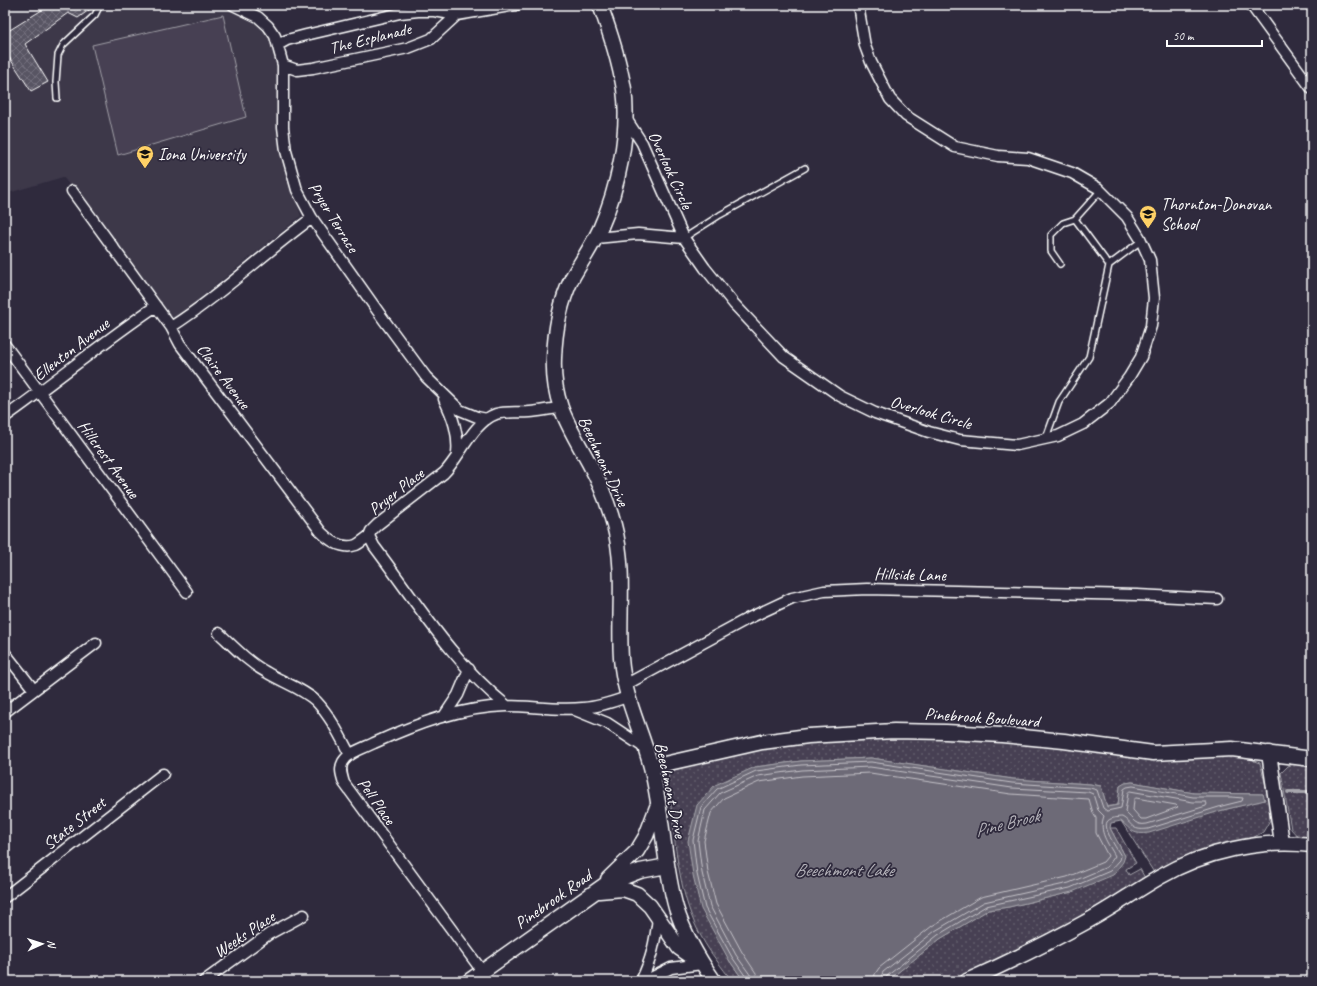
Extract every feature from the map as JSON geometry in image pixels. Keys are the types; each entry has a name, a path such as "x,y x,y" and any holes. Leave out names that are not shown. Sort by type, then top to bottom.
{"street":[{"name":"Pryer Terrace","path":"233,5 258,17 268,26 275,36 283,65 283,128 286,151 297,190 312,218 426,377 460,410 477,417 487,419"},
{"name":"The Esplanade","path":"278,45 292,38 400,13 434,11 457,15 516,5"},
{"name":"Beechmont Drive","path":"600,5 614,47 624,90 624,142 615,188 606,215 596,238 569,286 559,315 555,337 555,388 560,408 567,424 590,465 611,514 617,537 621,575 621,658 626,691 646,748 651,768 674,900 680,919 702,964 714,981"},
{"name":"Overlook Circle","path":"625,117 642,143 684,238 705,268 734,304 784,357 840,396 876,413 929,432 960,440 1017,445 1058,436 1083,424 1110,403 1141,358 1151,326 1154,298 1150,260 1141,241 1127,217 1101,190 1072,173 1028,158 998,156 955,146 906,116 890,99 865,46 858,5"},
{"path":"1251,5 1312,89"},
{"name":"The Esplanade","path":"283,65 297,70 313,68 408,48 431,39 457,15"},
{"name":"Claire Avenue","path":"72,191 171,327 180,344 321,532 335,543 345,546 355,545 369,536"},
{"path":"171,327 195,312 312,218"},
{"name":"Overlook Circle","path":"596,238 638,234 684,238"},
{"name":"Ellenton Avenue","path":"5,418 127,326 156,306"},
{"name":"Hillcrest Avenue","path":"5,345 187,592"},
{"name":"Pryer Terrace","path":"440,392 454,423 458,440 457,456"},
{"path":"487,419 497,414 560,408"},
{"name":"Pryer Place","path":"487,419 474,433 452,465 444,473 377,525 371,531 369,536 374,546 419,609 488,690 507,706"},
{"name":"Hillside Lane","path":"626,691 747,618 792,598 824,591 875,590 1130,595 1217,599"},
{"path":"219,633 254,664 315,700 329,717 350,755 398,732 444,716 475,709 507,706 572,709 592,707 626,691"},
{"path":"5,712 96,643"},
{"path":"5,653 34,690"},
{"path":"444,716 458,695 469,669"},
{"path":"572,709 607,723 646,748"},
{"name":"Pinebrook Boulevard","path":"651,768 762,742 808,736 894,731 1002,735 1064,741 1165,754 1232,749 1312,758"},
{"path":"1269,753 1282,843"},
{"name":"Pell Place","path":"350,755 341,767 341,774 344,783 482,972"},
{"name":"State Street","path":"5,897 163,774"},
{"path":"597,890 637,851 650,827 658,804"},
{"path":"967,981 1009,962 1085,923 1159,877 1198,859 1230,850 1258,845 1282,843 1312,845"},
{"name":"Pinebrook Road","path":"469,981 613,880 630,874 667,866"},
{"path":"597,890 623,889 633,892 645,900 679,948 702,964"},
{"name":"Weeks Place","path":"204,981 269,934 304,915"},
{"path":"641,981 654,948 658,918"},
{"path":"645,981 671,968 702,964"}],"lane":[{"path":"57,98 56,82 58,56 62,45 95,15 100,5"},
{"path":"452,5 457,15"},
{"path":"684,238 732,208 805,168"},
{"path":"1060,264 1051,251 1051,235 1062,224 1075,219 1101,190"},
{"path":"1075,219 1109,265"},
{"path":"1046,438 1058,402 1089,357 1109,265 1141,241"}],"shaded area":[{"name":"Iona University","path":"5,5 220,5 263,27 275,46 279,67 283,162 301,216 174,319 63,177 5,194"},
{"path":"223,15 246,117 118,155 92,45"},
{"path":"896,735 1211,755 1253,756 1254,761 1260,763 1268,794 1270,820 1263,832 1251,839 1184,859 1155,874 1121,821 1223,810 1264,800 1263,794 1194,793 1132,782 1120,786 1118,805 1107,807 1101,786 1013,779 871,758 801,761 755,767 729,960 744,981 732,981 712,955 702,938 694,923 686,899 676,851 671,804 666,781 669,777 668,775 672,771 681,768 752,749"},
{"path":"1297,763 1312,764 1312,839 1300,837 1291,829 1281,773 1288,766"},
{"path":"1110,828 1116,828 1136,863 1126,869 1129,875 1140,869 1145,878 1098,910 983,969 955,981 887,981 940,939 988,910 1009,907 1072,892 1125,856"}],"water":[{"name":"Beechmont Lake","path":"871,758 1013,779 1101,786 1107,807 1118,805 1120,786 1125,783 1132,782 1194,793 1263,794 1265,800 1223,810 1149,833 1133,832 1121,821 1111,823 1110,828 1125,856 1123,862 1113,875 1072,892 1009,907 988,910 940,939 887,981 744,981 729,960 701,909 693,875 688,841 697,805 715,785 755,767 801,761"}],"building":[{"path":"50,5 96,5 78,18 68,13 25,44 48,82 31,91 5,51 5,33"}],"waterway":[{"name":"Pine Brook","path":"1288,792 1312,792"}],"place":[{"name":"Iona University","path":"145,169"},
{"name":"Thornton-Donovan School","path":"1148,229"}]}
